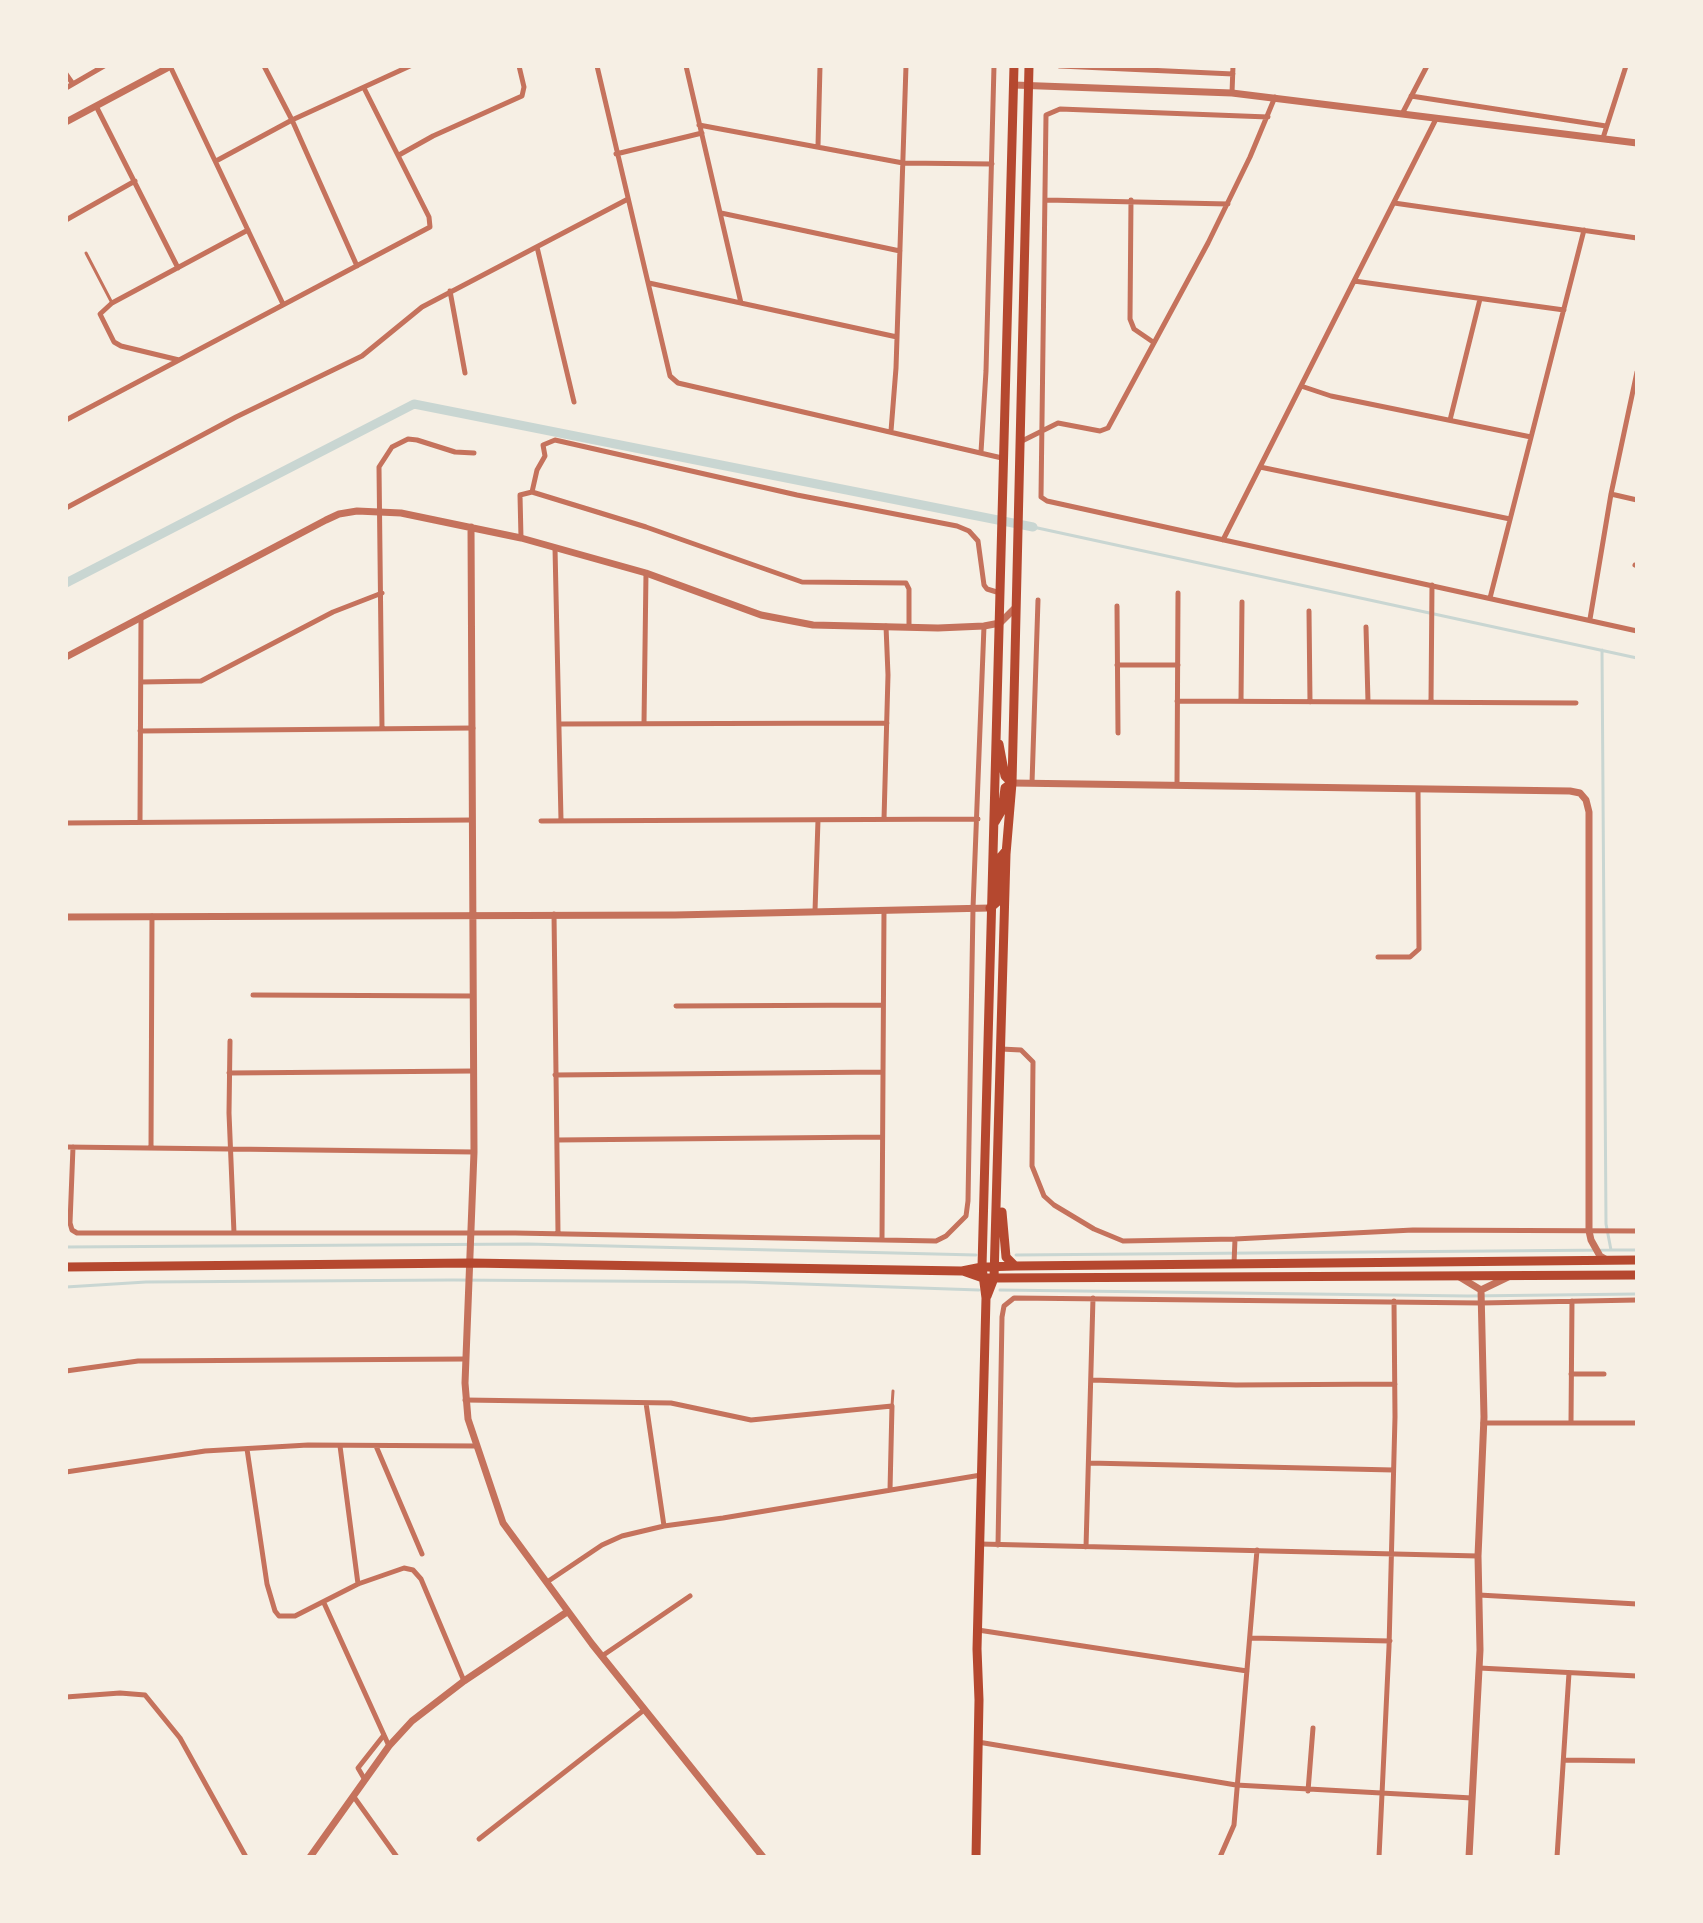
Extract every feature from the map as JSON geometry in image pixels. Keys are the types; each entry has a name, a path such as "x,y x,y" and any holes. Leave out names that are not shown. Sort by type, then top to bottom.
{"main road":[{"path":"976,1857 978,1630 986,1298 982,1267 1014,66"},
{"path":"986,1298 994,1278 995,1266 1006,850 1012,783 1029,66"},
{"path":"997,740 1002,750 1005,776 1012,783"},
{"path":"994,822 1002,810 1005,788 1012,783"},
{"path":"990,908 998,901 999,859 1006,850"},
{"path":"996,1180 1002,1201 1004,1248 1008,1262 1015,1266"},
{"path":"66,1267 470,1258 962,1271 995,1266 1234,1260 1604,1258 1637,1260"},
{"path":"962,1271 982,1278 1637,1275"}],"street":[{"path":"66,88 104,66"},
{"path":"66,122 171,66 284,304"},
{"path":"264,66 292,120 357,266"},
{"path":"216,161 292,120 410,66"},
{"path":"399,155 433,136 522,96 524,87 519,66"},
{"path":"597,66 670,376 678,383 1002,458"},
{"path":"686,66 741,303"},
{"path":"818,146 820,66"},
{"path":"891,431 897,337 906,66"},
{"path":"981,452 986,371 994,66"},
{"path":"1060,66 1233,74"},
{"path":"1232,93 1233,66"},
{"path":"1402,114 1427,66"},
{"path":"1603,138 1626,66"},
{"path":"66,74 73,84"},
{"path":"1014,85 1232,93 1275,97 1637,143"},
{"path":"66,420 430,227 429,217 364,88"},
{"path":"1411,96 1606,126"},
{"path":"1020,442 1041,434 1058,423 1100,431 1108,428 1228,204 1275,97"},
{"path":"96,106 178,268"},
{"path":"1268,117 1052,110 1046,115 1041,497 1047,501 1637,631"},
{"path":"1223,540 1436,119"},
{"path":"699,125 903,163 992,164"},
{"path":"616,154 702,133"},
{"path":"66,220 135,181"},
{"path":"66,508 236,417 362,356 402,321 450,291 628,199"},
{"path":"1046,201 1131,200 1228,204"},
{"path":"1131,200 1130,319 1134,329 1153,342"},
{"path":"1394,203 1637,238"},
{"path":"721,213 900,251"},
{"path":"179,360 121,346 114,342 100,317 102,311 112,303 248,230"},
{"path":"1490,597 1584,230"},
{"path":"537,248 574,402"},
{"path":"1354,281 1564,310"},
{"path":"649,283 897,337"},
{"path":"450,291 465,373"},
{"path":"1450,420 1480,299"},
{"path":"1590,619 1611,494 1637,372"},
{"path":"1301,386 1331,396 1531,437"},
{"path":"382,729 379,467 384,456 400,442 417,440 454,452 474,453"},
{"path":"532,492 537,470 545,456 543,446 555,440 797,495 957,526 969,531 978,541 987,589 1001,594"},
{"path":"1260,467 1510,519"},
{"path":"521,538 520,495 532,492 646,526 802,582 906,583 909,589 909,627"},
{"path":"1611,494 1637,500"},
{"path":"66,657 339,514 378,510 521,538 646,573 760,615 813,625 984,626 1000,623 1017,606"},
{"path":"471,527 474,1152 465,1400 468,1419 503,1523 567,1612 763,1857"},
{"path":"555,548 561,820"},
{"path":"644,723 646,573"},
{"path":"1431,702 1432,585"},
{"path":"141,682 201,681 333,612 382,593"},
{"path":"1177,785 1178,593"},
{"path":"1032,783 1038,600"},
{"path":"1241,701 1242,602"},
{"path":"1117,606 1118,733"},
{"path":"1309,611 1310,702"},
{"path":"140,822 141,616"},
{"path":"884,819 887,723 886,626"},
{"path":"73,1147 72,1230 77,1233 471,1237 558,1233 936,1241 951,1233 966,1216 973,908 984,626"},
{"path":"1366,627 1368,702"},
{"path":"1117,664 1178,665"},
{"path":"1178,701 1576,703"},
{"path":"559,724 887,723"},
{"path":"140,731 473,728"},
{"path":"1012,783 1418,790 1570,790 1580,793 1586,800 1589,824 1589,1231 1591,1240 1604,1258"},
{"path":"1378,957 1410,957 1419,950 1418,790"},
{"path":"541,821 978,819"},
{"path":"66,823 472,820"},
{"path":"815,911 818,820"},
{"path":"66,917 990,908"},
{"path":"882,1239 884,910"},
{"path":"554,914 558,1233"},
{"path":"151,1148 152,916"},
{"path":"253,995 473,996"},
{"path":"675,1006 883,1005"},
{"path":"230,1041 230,1149 234,1233"},
{"path":"1001,1049 1021,1050 1033,1062 1032,1166 1044,1196 1053,1205 1094,1229 1123,1240 1235,1239 1413,1230 1637,1231"},
{"path":"230,1073 473,1071"},
{"path":"555,1075 883,1072"},
{"path":"557,1140 882,1137"},
{"path":"66,1147 474,1152"},
{"path":"1234,1260 1235,1239"},
{"path":"1458,1276 1481,1297 1484,1423 1478,1556 1479,1668 1469,1857"},
{"path":"1481,1297 1514,1276"},
{"path":"998,1545 1002,1317 1004,1306 1014,1298 1394,1301 1481,1297 1572,1301 1637,1300"},
{"path":"1086,1547 1093,1380 1093,1298"},
{"path":"1379,1857 1389,1641 1395,1384 1394,1301"},
{"path":"1571,1422 1572,1301"},
{"path":"66,1371 138,1361 466,1359"},
{"path":"1571,1374 1604,1374"},
{"path":"1093,1380 1236,1385 1395,1384"},
{"path":"465,1400 687,1405 751,1420 892,1406 890,1490"},
{"path":"646,1403 664,1526"},
{"path":"1484,1423 1637,1424"},
{"path":"66,1472 205,1451 308,1445 477,1446"},
{"path":"340,1446 358,1584"},
{"path":"376,1446 422,1554"},
{"path":"247,1449 267,1584 275,1611 279,1616 287,1618 324,1603 358,1584 404,1568 413,1570 421,1579 464,1680"},
{"path":"1089,1463 1393,1470"},
{"path":"547,1582 611,1540 664,1526 981,1475"},
{"path":"980,1544 1478,1556"},
{"path":"1220,1857 1234,1825 1257,1550"},
{"path":"1479,1595 1637,1604"},
{"path":"602,1656 690,1596"},
{"path":"324,1603 389,1746"},
{"path":"310,1857 389,1746 412,1721 464,1680 567,1612"},
{"path":"978,1630 1246,1671"},
{"path":"1251,1638 1389,1641"},
{"path":"1479,1668 1637,1676"},
{"path":"1557,1857 1569,1672"},
{"path":"66,1697 120,1693 145,1695 180,1738 246,1857"},
{"path":"480,1839 644,1710"},
{"path":"1308,1791 1313,1728"},
{"path":"365,1780 358,1768 384,1735"},
{"path":"978,1742 1236,1785 1308,1791 1472,1798"},
{"path":"1564,1760 1637,1761"},
{"path":"354,1797 397,1857"}],"lane":[{"path":"86,253 112,303"},
{"path":"892,1406 893,1391"}],"waterway":[{"path":"66,583 414,404 1033,527"},
{"path":"1033,527 1637,658"},
{"path":"1602,650 1606,1224 1611,1250 1637,1250"},
{"path":"66,1247 528,1244 976,1255"},
{"path":"1016,1255 1611,1250"},
{"path":"66,1287 146,1282 453,1280 744,1282 979,1290"},
{"path":"1000,1290 1468,1296 1637,1294"}]}
